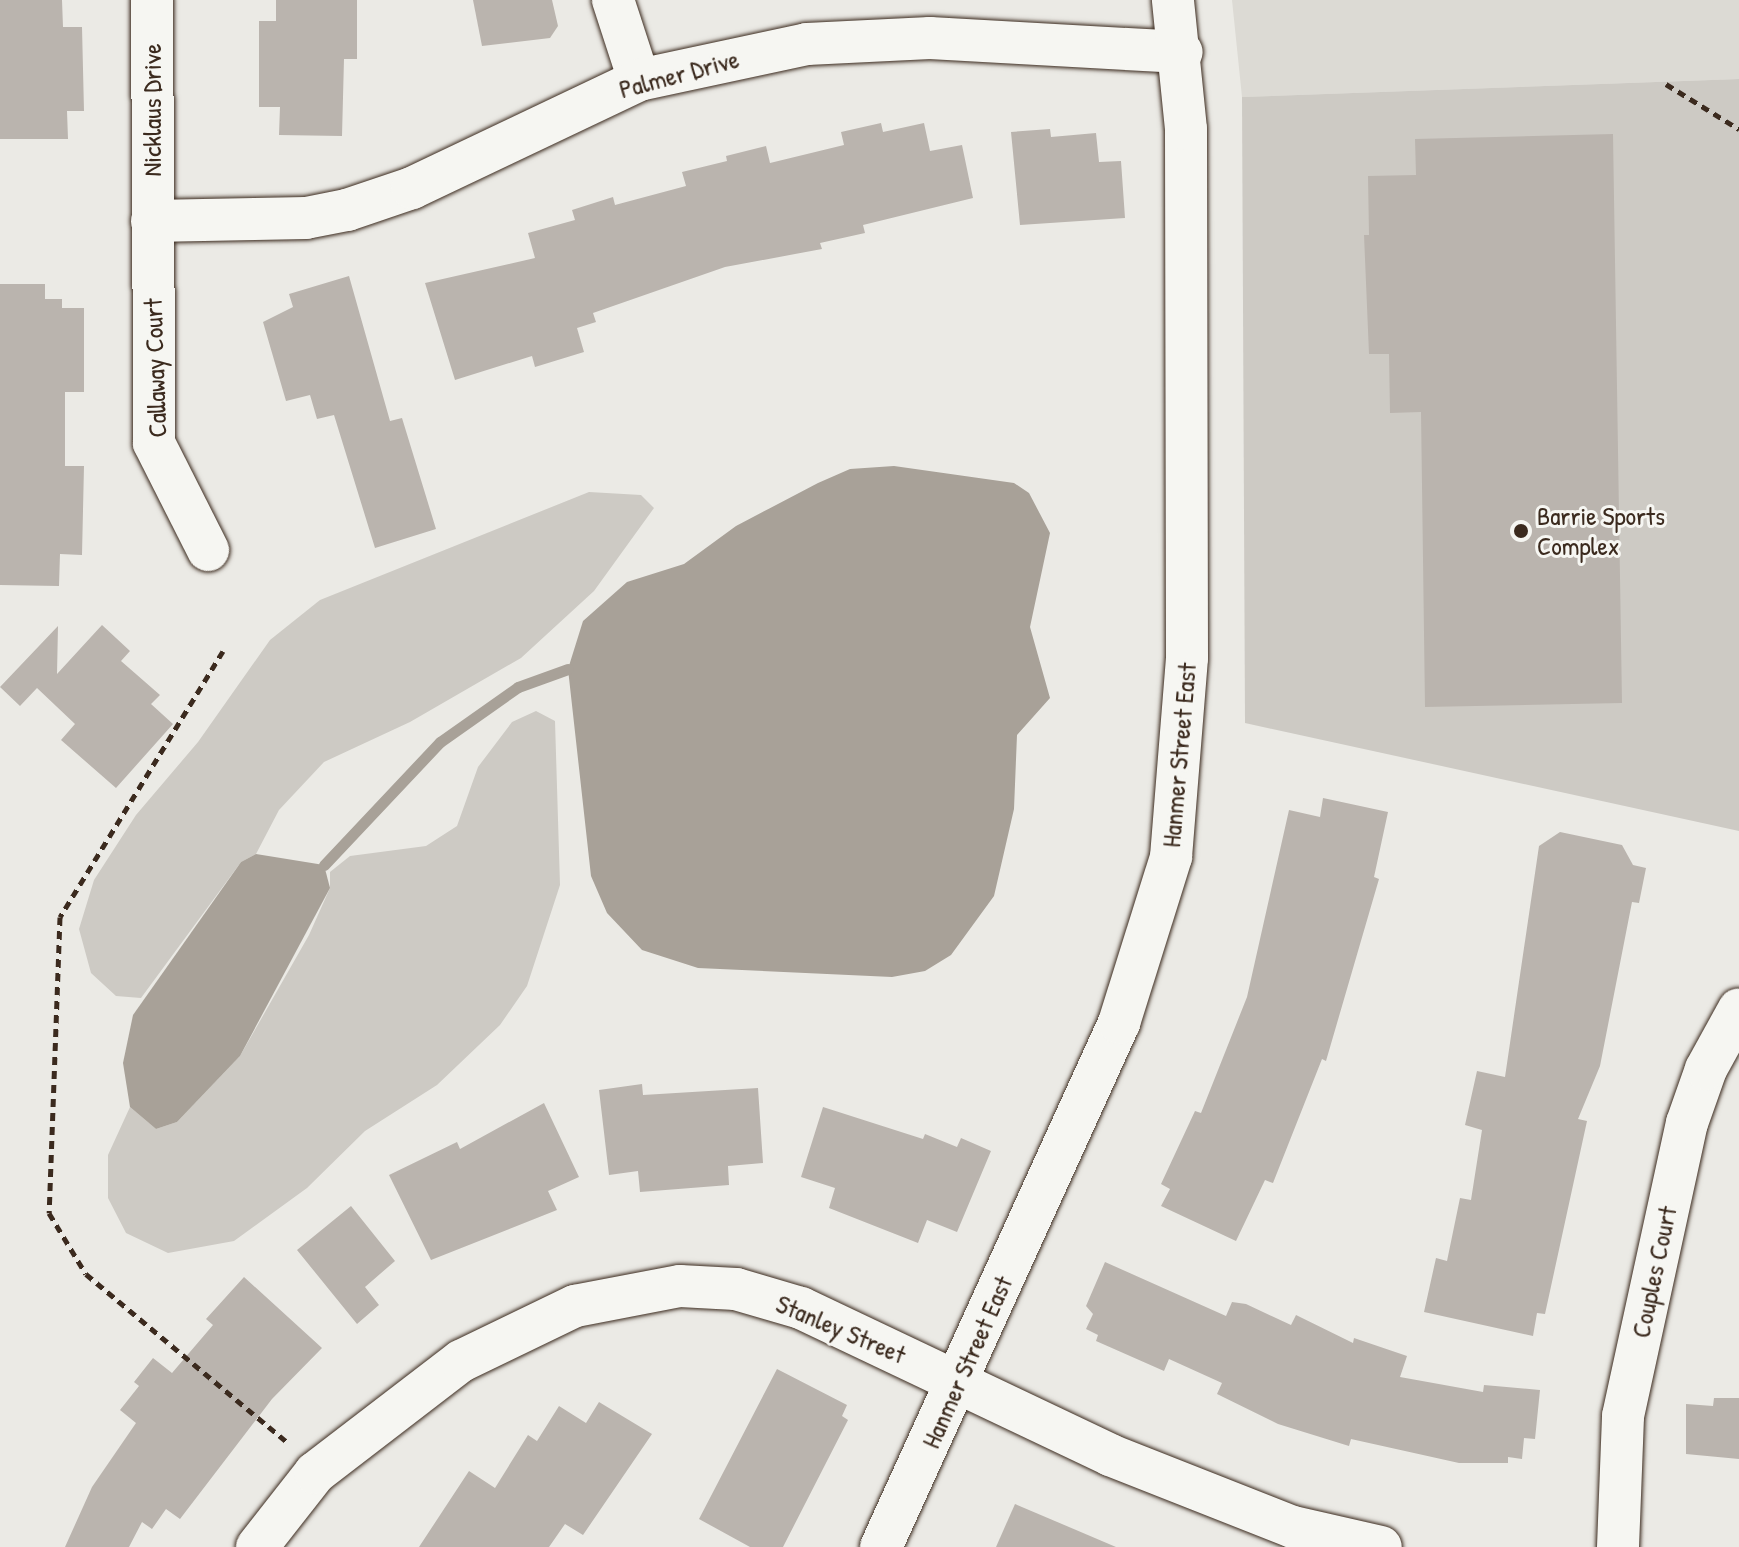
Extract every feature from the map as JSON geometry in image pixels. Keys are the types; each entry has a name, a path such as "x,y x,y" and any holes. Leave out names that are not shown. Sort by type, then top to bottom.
{"street":[{"name":"Nicklaus Drive","path":"152,0 152,221"},
{"path":"613,0 639,80"},
{"name":"Hanmer Street East","path":"881,1547 1119,1023 1171,857 1187,658 1182,52 1173,0"},
{"name":"Palmer Drive","path":"152,221 306,218 358,207 639,80 765,51 855,39 1182,52"},
{"name":"Callaway Court","path":"152,221 154,443 208,550"},
{"name":"Couples Court","path":"1618,1547 1623,1416 1687,1123 1706,1069 1739,1009"},
{"name":"Stanley Street","path":"257,1547 315,1473 461,1361 575,1306 628,1292 736,1289 801,1308 1110,1455 1245,1509 1381,1547"}],"path":[{"path":"1666,84 1739,129"},
{"path":"223,651 60,917 49,1213 86,1274 288,1443"}],"shaded area":[{"path":"1232,0 1739,0 1739,79 1242,97"},
{"path":"1739,79 1739,831 1245,723 1242,97"},
{"path":"894,466 1014,483 1029,493 1050,533 1030,627 1050,698 1017,735 1014,809 994,896 951,955 925,971 892,977 698,968 642,950 607,913 591,876 568,669 583,621 627,582 684,564 736,526 818,483 850,469"},
{"path":"589,492 641,495 654,508 594,591 521,658 410,722 324,762 279,810 256,854 241,862 141,998 116,996 91,973 79,929 94,880 136,815 198,742 270,640 320,600"},
{"path":"536,711 555,721 560,885 527,986 500,1025 437,1085 365,1131 307,1188 234,1241 168,1253 126,1233 108,1198 108,1155 130,1107 156,1129 177,1122 240,1056 309,935 330,888 330,872 350,856 426,846 457,826 478,767 512,722"},
{"path":"256,854 324,865 330,888 240,1056 177,1122 156,1129 130,1107 123,1063 133,1015 241,862"}],"building":[{"path":"0,0 62,0 63,27 82,27 84,111 67,111 68,139 0,139"},
{"path":"276,0 357,0 357,59 344,59 342,136 279,135 280,107 259,107 259,21 276,21"},
{"path":"473,0 552,0 558,26 550,38 482,46"},
{"path":"881,123 883,132 924,123 930,151 962,145 973,198 863,225 865,233 820,243 822,249 725,267 593,313 596,322 577,328 584,352 535,367 532,356 455,380 425,283 535,258 528,233 575,220 572,210 613,197 615,205 686,186 682,172 727,161 726,156 766,146 770,163 844,145 841,132"},
{"path":"1050,129 1051,137 1096,133 1099,162 1121,161 1125,218 1020,225 1011,132"},
{"name":"Barrie Sports Complex","path":"1613,134 1622,703 1425,707 1421,412 1390,413 1389,354 1369,354 1364,235 1369,235 1368,176 1416,175 1415,139"},
{"path":"349,276 390,421 402,418 436,529 375,548 334,415 317,419 310,395 286,401 263,322 293,307 289,294"},
{"path":"0,284 45,284 45,299 62,299 62,308 84,308 84,392 65,392 65,466 84,466 82,555 60,554 59,586 0,585"},
{"path":"102,625 130,651 121,661 160,695 151,704 173,724 116,788 61,740 75,724 37,688 20,706 0,687 58,626 57,674"},
{"path":"1323,798 1388,812 1374,877 1379,879 1326,1061 1322,1059 1273,1183 1265,1180 1236,1241 1161,1206 1170,1189 1161,1184 1195,1111 1201,1113 1247,997 1289,810 1320,817"},
{"path":"1560,832 1622,845 1633,865 1646,868 1639,903 1632,902 1600,1066 1578,1119 1587,1121 1545,1314 1537,1313 1533,1336 1424,1312 1436,1258 1447,1261 1460,1198 1471,1200 1482,1130 1465,1125 1477,1071 1505,1077 1539,846"},
{"path":"642,1084 643,1095 758,1088 763,1163 728,1166 729,1185 640,1192 638,1171 609,1175 599,1090"},
{"path":"544,1103 579,1177 548,1191 557,1210 431,1260 389,1175 457,1142 460,1149"},
{"path":"823,1107 923,1139 925,1134 957,1147 961,1138 991,1151 957,1232 927,1220 918,1243 829,1208 835,1188 801,1177"},
{"path":"351,1206 395,1261 365,1287 379,1305 357,1324 297,1250"},
{"path":"1105,1262 1226,1316 1232,1302 1246,1304 1291,1325 1296,1315 1353,1343 1354,1338 1407,1356 1400,1377 1483,1392 1484,1385 1540,1390 1535,1439 1524,1438 1522,1459 1508,1457 1508,1463 1459,1463 1351,1439 1349,1446 1278,1424 1217,1394 1222,1383 1169,1359 1164,1371 1096,1341 1098,1335 1086,1329 1093,1314 1086,1306"},
{"path":"244,1277 322,1348 272,1399 180,1519 166,1509 152,1529 142,1522 129,1547 65,1547 92,1487 136,1423 120,1410 139,1386 134,1382 153,1358 172,1373 213,1325 206,1319"},
{"path":"777,1369 847,1405 842,1416 848,1420 783,1547 750,1547 699,1519"},
{"path":"1714,1398 1739,1398 1739,1459 1686,1454 1686,1404 1713,1406"},
{"path":"599,1402 652,1434 583,1535 565,1524 549,1547 419,1547 469,1471 495,1488 528,1435 537,1441 559,1406 586,1423"},
{"path":"1015,1504 1116,1547 996,1547"}],"waterway":[{"path":"324,865 440,742 518,687 568,669"}],"place":[{"name":"Barrie Sports Complex","path":"1521,531"}]}
